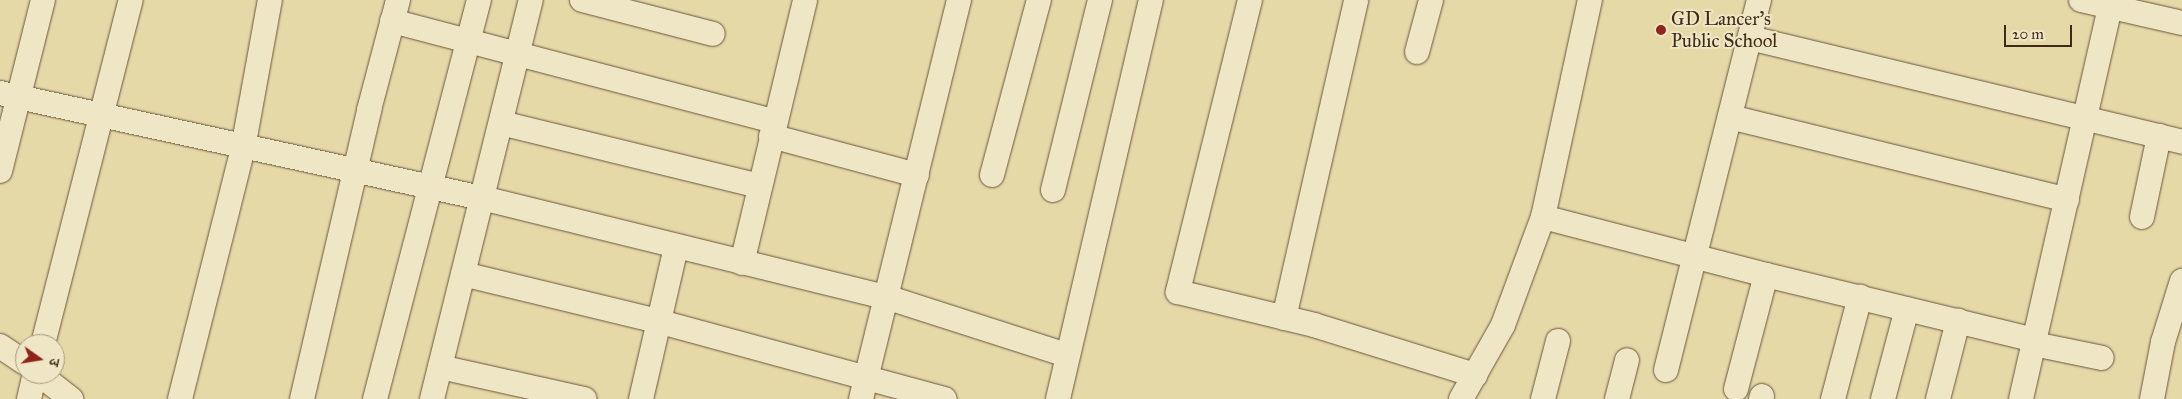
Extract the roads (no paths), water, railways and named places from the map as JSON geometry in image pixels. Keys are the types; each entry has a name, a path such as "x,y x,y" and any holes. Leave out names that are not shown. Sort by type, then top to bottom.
{"street":[{"path":"0,171 9,96 43,0"},
{"path":"46,334 131,0"},
{"path":"180,399 243,148 270,0"},
{"path":"375,399 479,0"},
{"path":"432,399 531,0"},
{"path":"582,0 714,34"},
{"path":"742,263 805,0"},
{"path":"861,399 959,0"},
{"path":"992,175 1039,0"},
{"path":"1053,190 1100,0"},
{"path":"1058,399 1151,0"},
{"path":"1250,0 1178,292 1284,318 1475,375"},
{"path":"1284,318 1356,0"},
{"path":"1417,52 1431,0"},
{"path":"1461,399 1503,325 1543,216 1590,0"},
{"path":"1666,370 1692,256 1730,117 1759,0"},
{"path":"2081,0 2182,23"},
{"path":"2021,399 2110,6"},
{"path":"302,399 395,10 468,40 773,128 917,175"},
{"path":"1750,38 2182,142"},
{"path":"9,96 102,114 243,148 482,198 886,297 1068,355"},
{"path":"1730,117 2067,200"},
{"path":"501,123 759,186"},
{"path":"2142,217 2159,136"},
{"path":"1543,216 1766,275 2102,358"},
{"path":"640,399 676,247"},
{"path":"463,274 658,322 866,376 945,399"},
{"path":"1736,389 1766,275"},
{"path":"2152,399 2163,342 2182,281"},
{"path":"1833,399 1860,297"},
{"path":"1883,399 1907,309"},
{"path":"1938,399 1958,321"},
{"path":"1543,399 1558,341"},
{"path":"0,346 15,356"},
{"path":"1617,399 1628,360"},
{"path":"440,367 584,399"},
{"path":"28,399 32,384"},
{"path":"52,384 71,399"}],"place":[{"name":"GD Lancer's Public School","path":"1661,30"}]}
